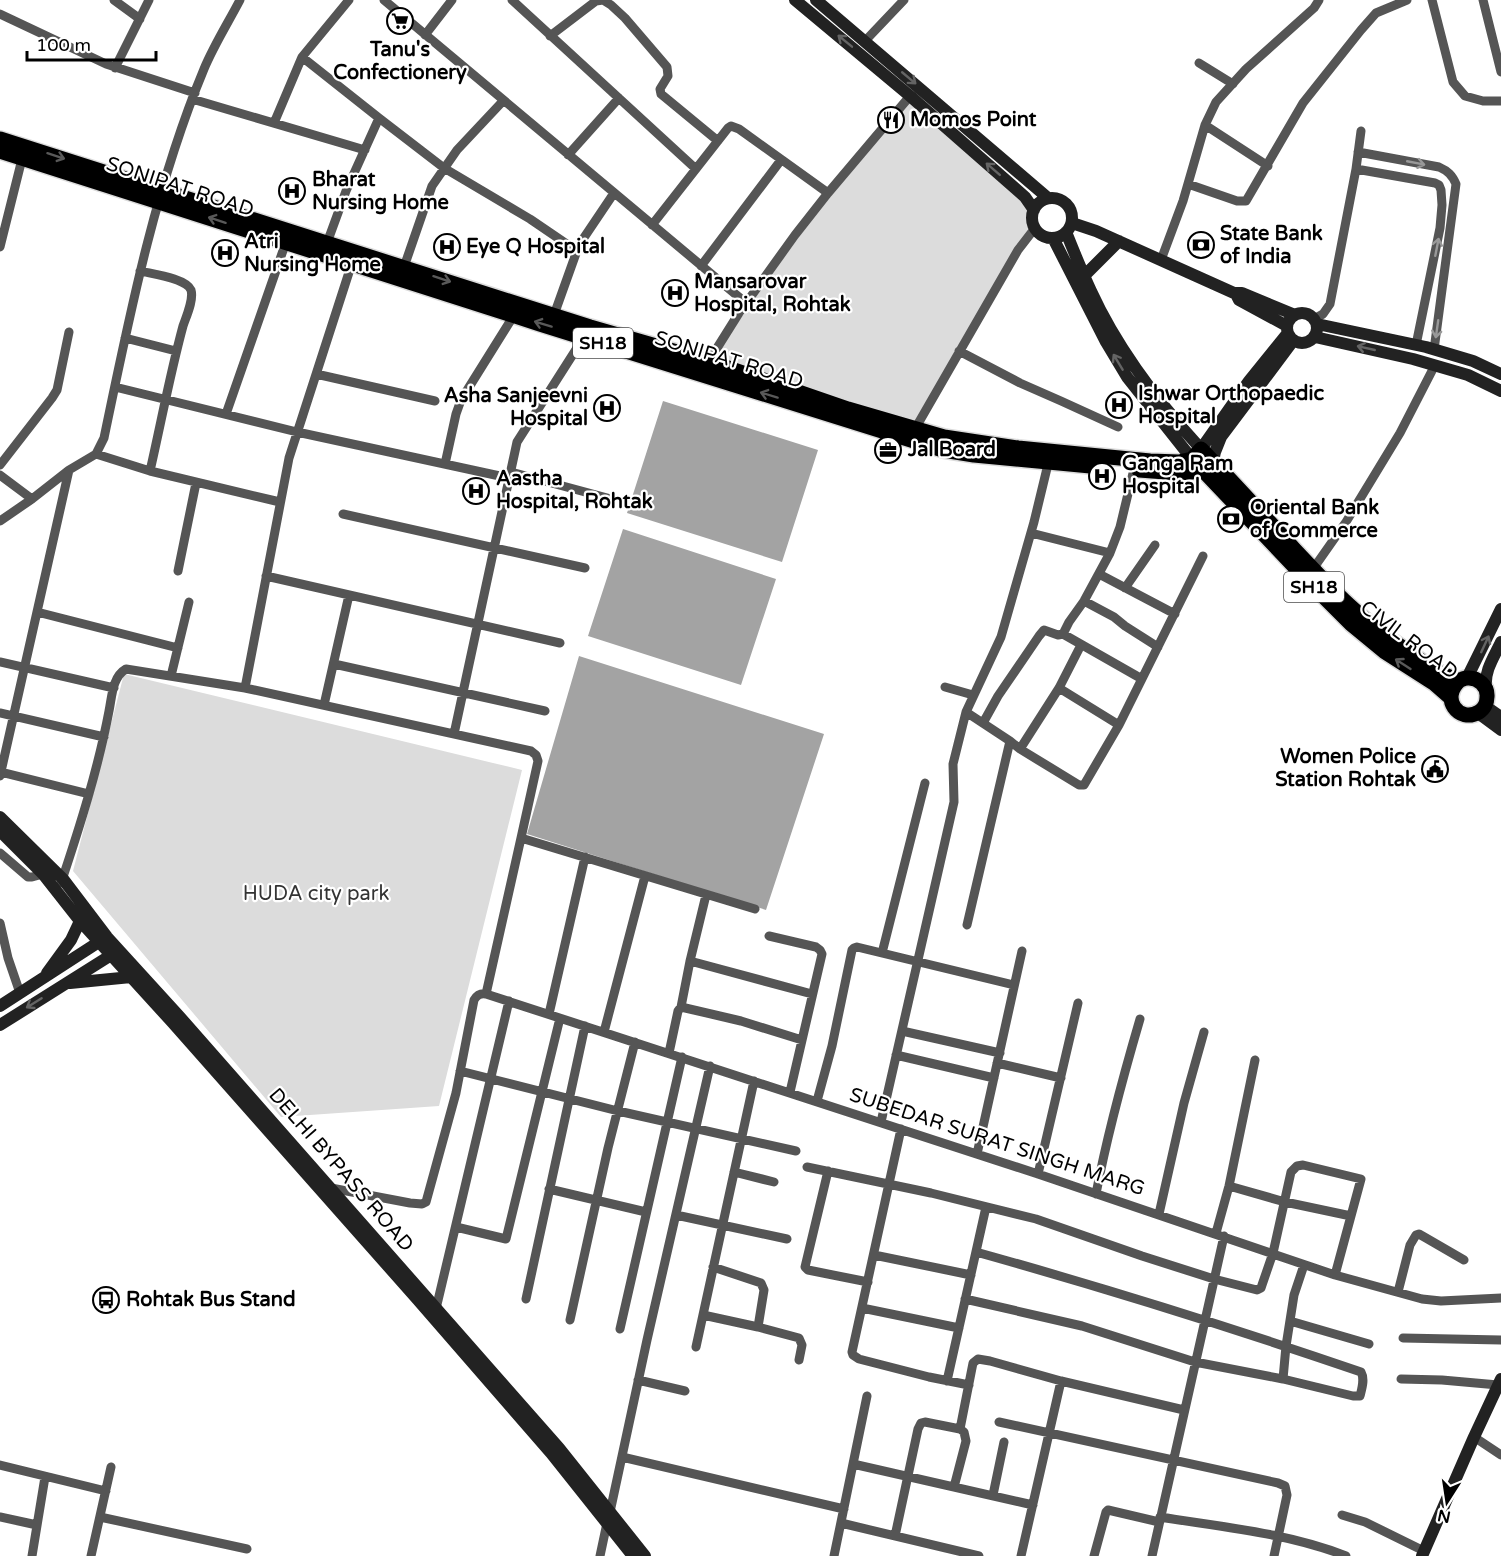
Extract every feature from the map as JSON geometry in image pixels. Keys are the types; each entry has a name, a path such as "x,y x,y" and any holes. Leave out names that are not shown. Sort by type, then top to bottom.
{"main road":[{"path":"795,0 910,96 1025,197 1034,210"},
{"path":"816,0 1048,198 1063,201 1068,205 1072,217 1069,227 1060,237 1053,238 1039,233 1032,219 1034,210 1040,202 1048,198"},
{"name":"SONIPAT ROAD","path":"0,139 286,242 584,337 705,367"},
{"name":"SONIPAT ROAD","path":"0,151 327,243 404,267 847,414 943,450 974,455 1179,462 1196,454"},
{"path":"1069,227 1096,231 1234,293 1242,293 1295,315"},
{"path":"1069,227 1091,293 1116,338 1138,371 1187,434 1196,454"},
{"path":"1053,238 1106,342 1127,377 1196,454"},
{"path":"1084,276 1119,241"},
{"path":"1234,293 1239,300 1289,334 1299,344 1307,343 1315,337 1316,322"},
{"path":"1208,466 1221,437 1289,334 1290,319 1300,313 1307,314 1316,322 1473,361 1501,374"},
{"path":"1196,454 1249,381 1289,334"},
{"path":"1315,337 1435,365 1468,375 1501,391"},
{"name":"SONIPAT ROAD","path":"847,414 944,437 1049,457 1179,473 1208,466"},
{"name":"CIVIL ROAD","path":"1196,454 1359,615 1392,641 1441,673 1452,678 1464,679"},
{"name":"CIVIL ROAD","path":"1208,466 1312,585 1351,624 1385,652 1435,684 1450,698"},
{"path":"1450,698 1455,685 1464,679 1501,609"},
{"path":"1501,642 1485,679 1487,700 1501,730"},
{"name":"SH18","path":"1450,698 1452,705 1464,715 1471,715 1487,700 1481,682 1475,679 1464,679"},
{"path":"1487,700 1501,717"},
{"name":"DELHI BYPASS ROAD","path":"0,817 63,879 116,953 331,1188 550,1453 645,1556"},
{"name":"DELHI BYPASS ROAD","path":"0,831 43,874 80,921 104,939"},
{"path":"43,978 71,940 80,921"},
{"path":"0,1006 104,939"},
{"path":"0,1025 116,953"},
{"name":"DELHI BYPASS ROAD","path":"116,953 131,977 435,1313"},
{"path":"67,983 131,977"},
{"path":"1423,1554 1474,1437 1500,1384"},
{"name":"DELHI BYPASS ROAD","path":"608,1517 633,1556"}],"street":[{"path":"114,0 140,19"},
{"path":"115,68 149,0"},
{"path":"0,521 69,470 96,454 104,438 140,272 160,196 205,66 240,0"},
{"path":"274,123 302,57 349,0"},
{"path":"384,0 746,303"},
{"path":"425,35 452,0"},
{"path":"512,0 696,169"},
{"path":"865,41 904,0"},
{"path":"1161,260 1183,201 1205,126 1216,102 1246,69 1320,0"},
{"path":"1188,184 1237,201 1245,201 1304,103 1361,30 1377,13 1407,0"},
{"path":"1432,0 1453,82 1465,96 1483,101 1501,101"},
{"path":"1483,0 1501,72"},
{"path":"550,36 596,1 607,2 625,18 667,67 669,73 660,89 661,94 718,141"},
{"path":"0,14 115,68 274,123 365,150"},
{"path":"302,57 444,168 530,219 577,251"},
{"path":"1199,63 1233,84"},
{"path":"705,367 746,303 828,193 910,96"},
{"path":"568,155 619,98"},
{"path":"404,267 432,186 457,150 503,101"},
{"path":"327,243 346,191 379,118"},
{"path":"652,225 731,126 828,193"},
{"path":"1205,126 1268,166"},
{"path":"1316,322 1330,304 1356,169 1361,130"},
{"path":"1358,152 1439,167 1453,176 1456,184 1434,350"},
{"path":"0,248 22,159"},
{"path":"701,266 781,160"},
{"path":"1356,169 1435,183 1441,190 1440,228 1416,345"},
{"path":"554,315 579,245 614,193"},
{"path":"915,429 1018,250 1035,228"},
{"path":"226,414 286,242"},
{"path":"245,688 289,458 352,263"},
{"path":"140,272 177,280 189,287 191,291 150,471"},
{"path":"445,464 461,400 514,315"},
{"path":"0,465 57,390 69,332"},
{"path":"454,734 517,442 584,337"},
{"path":"125,338 176,351"},
{"path":"959,351 1020,383 1118,427"},
{"path":"1312,569 1346,522 1400,433 1435,365"},
{"path":"316,374 435,401"},
{"path":"115,387 297,432 445,464 510,475 611,499"},
{"path":"96,454 150,471 280,502"},
{"path":"881,1122 954,802 953,764 966,712 1001,638 1049,457"},
{"path":"1063,634 1100,574 1110,553 1120,527 1134,469"},
{"path":"69,470 0,774 89,794"},
{"path":"0,474 32,499"},
{"path":"178,571 196,483"},
{"path":"343,514 585,568"},
{"path":"1030,533 1110,553"},
{"path":"1125,588 1155,545"},
{"path":"966,712 1020,749 1082,786 1086,783 1119,725 1203,556"},
{"path":"1100,574 1175,614"},
{"path":"266,576 560,643"},
{"path":"324,705 349,595"},
{"path":"1084,601 1114,617 1125,627 1158,647"},
{"path":"171,676 189,602"},
{"path":"37,612 178,648"},
{"path":"983,723 998,696 1044,630 1058,635 1063,634 1142,679"},
{"path":"1020,749 1059,688 1081,645"},
{"path":"0,662 114,688"},
{"path":"334,664 545,711"},
{"path":"58,892 89,794 114,688 119,675 126,669 245,688 524,748 536,755 538,761 486,994 480,993 474,1000 456,1093 426,1202 410,1203 331,1188"},
{"path":"945,687 973,694"},
{"path":"1059,688 1119,725"},
{"path":"0,713 104,737"},
{"path":"967,925 1010,741"},
{"path":"882,953 925,783"},
{"path":"521,838 755,909"},
{"path":"0,853 28,877 43,874"},
{"path":"549,1014 585,857"},
{"path":"604,1032 645,876"},
{"path":"669,1053 706,895"},
{"path":"0,923 8,958 20,993"},
{"path":"769,936 816,947 822,954 790,1092"},
{"path":"817,1101 854,948 1014,985"},
{"path":"977,1154 1022,951"},
{"path":"690,961 812,994"},
{"name":"SUBEDAR SURAT SINGH MARG","path":"486,994 881,1122 1335,1275 1422,1299 1441,1301 1501,1298"},
{"path":"435,1313 509,1001"},
{"path":"1038,1174 1078,1003"},
{"path":"681,1006 802,1040"},
{"path":"456,1227 506,1239 560,1018"},
{"path":"1096,1194 1127,1063 1140,1019"},
{"path":"526,1299 585,1026"},
{"path":"902,1030 1061,1078"},
{"path":"1159,1215 1184,1103 1204,1032"},
{"path":"570,1320 635,1042"},
{"path":"896,1055 994,1078"},
{"path":"620,1329 682,1057"},
{"path":"1152,1556 1214,1279 1229,1186 1255,1060"},
{"path":"600,1556 710,1066"},
{"path":"460,1071 618,1111 796,1151"},
{"path":"696,1347 754,1081"},
{"path":"901,1129 852,1352 856,1358 969,1385"},
{"path":"807,1167 890,1184 1036,1219 1214,1279 1260,1289 1273,1253 1292,1172 1297,1166 1303,1165 1361,1179 1335,1275"},
{"path":"828,1171 805,1267 807,1270 868,1282"},
{"path":"734,1172 774,1182"},
{"path":"1229,1186 1285,1202 1351,1216"},
{"path":"549,1189 646,1212"},
{"path":"947,1381 986,1207"},
{"path":"675,1215 787,1239"},
{"path":"1398,1292 1410,1245 1416,1235 1419,1234 1464,1260"},
{"path":"965,1299 1082,1326 1195,1362 1360,1396 1363,1378 1361,1372 1205,1320 976,1252"},
{"path":"874,1255 971,1275"},
{"path":"1282,1379 1294,1295 1304,1265"},
{"path":"713,1267 761,1282 764,1290 758,1327"},
{"path":"862,1308 959,1328"},
{"path":"703,1315 798,1338 802,1345 799,1360"},
{"path":"1290,1321 1369,1344"},
{"path":"1403,1338 1501,1340"},
{"path":"960,1429 973,1363 978,1359 1184,1410"},
{"path":"1401,1379 1500,1384"},
{"path":"638,1380 685,1391"},
{"path":"1021,1556 1061,1381"},
{"path":"834,1556 867,1396"},
{"path":"999,1422 1285,1486 1287,1495 1274,1556"},
{"path":"895,1536 921,1423 960,1429 964,1432 966,1441 954,1487"},
{"path":"1474,1437 1501,1455"},
{"path":"993,1495 1004,1442"},
{"path":"622,1457 844,1509"},
{"path":"853,1464 1033,1505"},
{"path":"0,1465 105,1491"},
{"path":"91,1556 111,1467"},
{"path":"32,1556 45,1477"},
{"path":"1094,1556 1108,1510 1160,1520 1278,1536 1346,1556"},
{"path":"1342,1515 1365,1522 1423,1554"},
{"path":"0,1517 38,1525"},
{"path":"100,1517 247,1549"},
{"path":"841,1523 979,1556"}],"green space":[{"path":"911,97 1034,210 1033,225 916,431 708,364 829,195"},
{"name":"HUDA city park","path":"124,674 522,770 439,1106 281,1117 73,871"}],"shaded area":[{"path":"663,401 818,450 782,562 627,513"},
{"path":"623,529 776,579 741,685 588,636"},
{"path":"579,656 824,734 766,910 527,834"}],"place":[{"name":"Tanu's Confectionery","path":"400,21"},
{"name":"Momos Point","path":"891,120"},
{"name":"Bharat Nursing Home","path":"292,191"},
{"name":"State Bank of India","path":"1201,245"},
{"name":"Eye Q Hospital","path":"447,247"},
{"name":"Atri Nursing Home","path":"225,253"},
{"name":"Mansarovar Hospital, Rohtak","path":"675,293"},
{"name":"Ishwar Orthopaedic Hospital","path":"1119,405"},
{"name":"Asha Sanjeevni Hospital","path":"607,408"},
{"name":"Jal Board","path":"888,450"},
{"name":"Ganga Ram Hospital","path":"1102,476"},
{"name":"Aastha Hospital, Rohtak","path":"476,491"},
{"name":"Oriental Bank of Commerce","path":"1231,519"},
{"name":"Women Police Station Rohtak","path":"1435,769"},
{"name":"Rohtak Bus Stand","path":"106,1300"}]}
